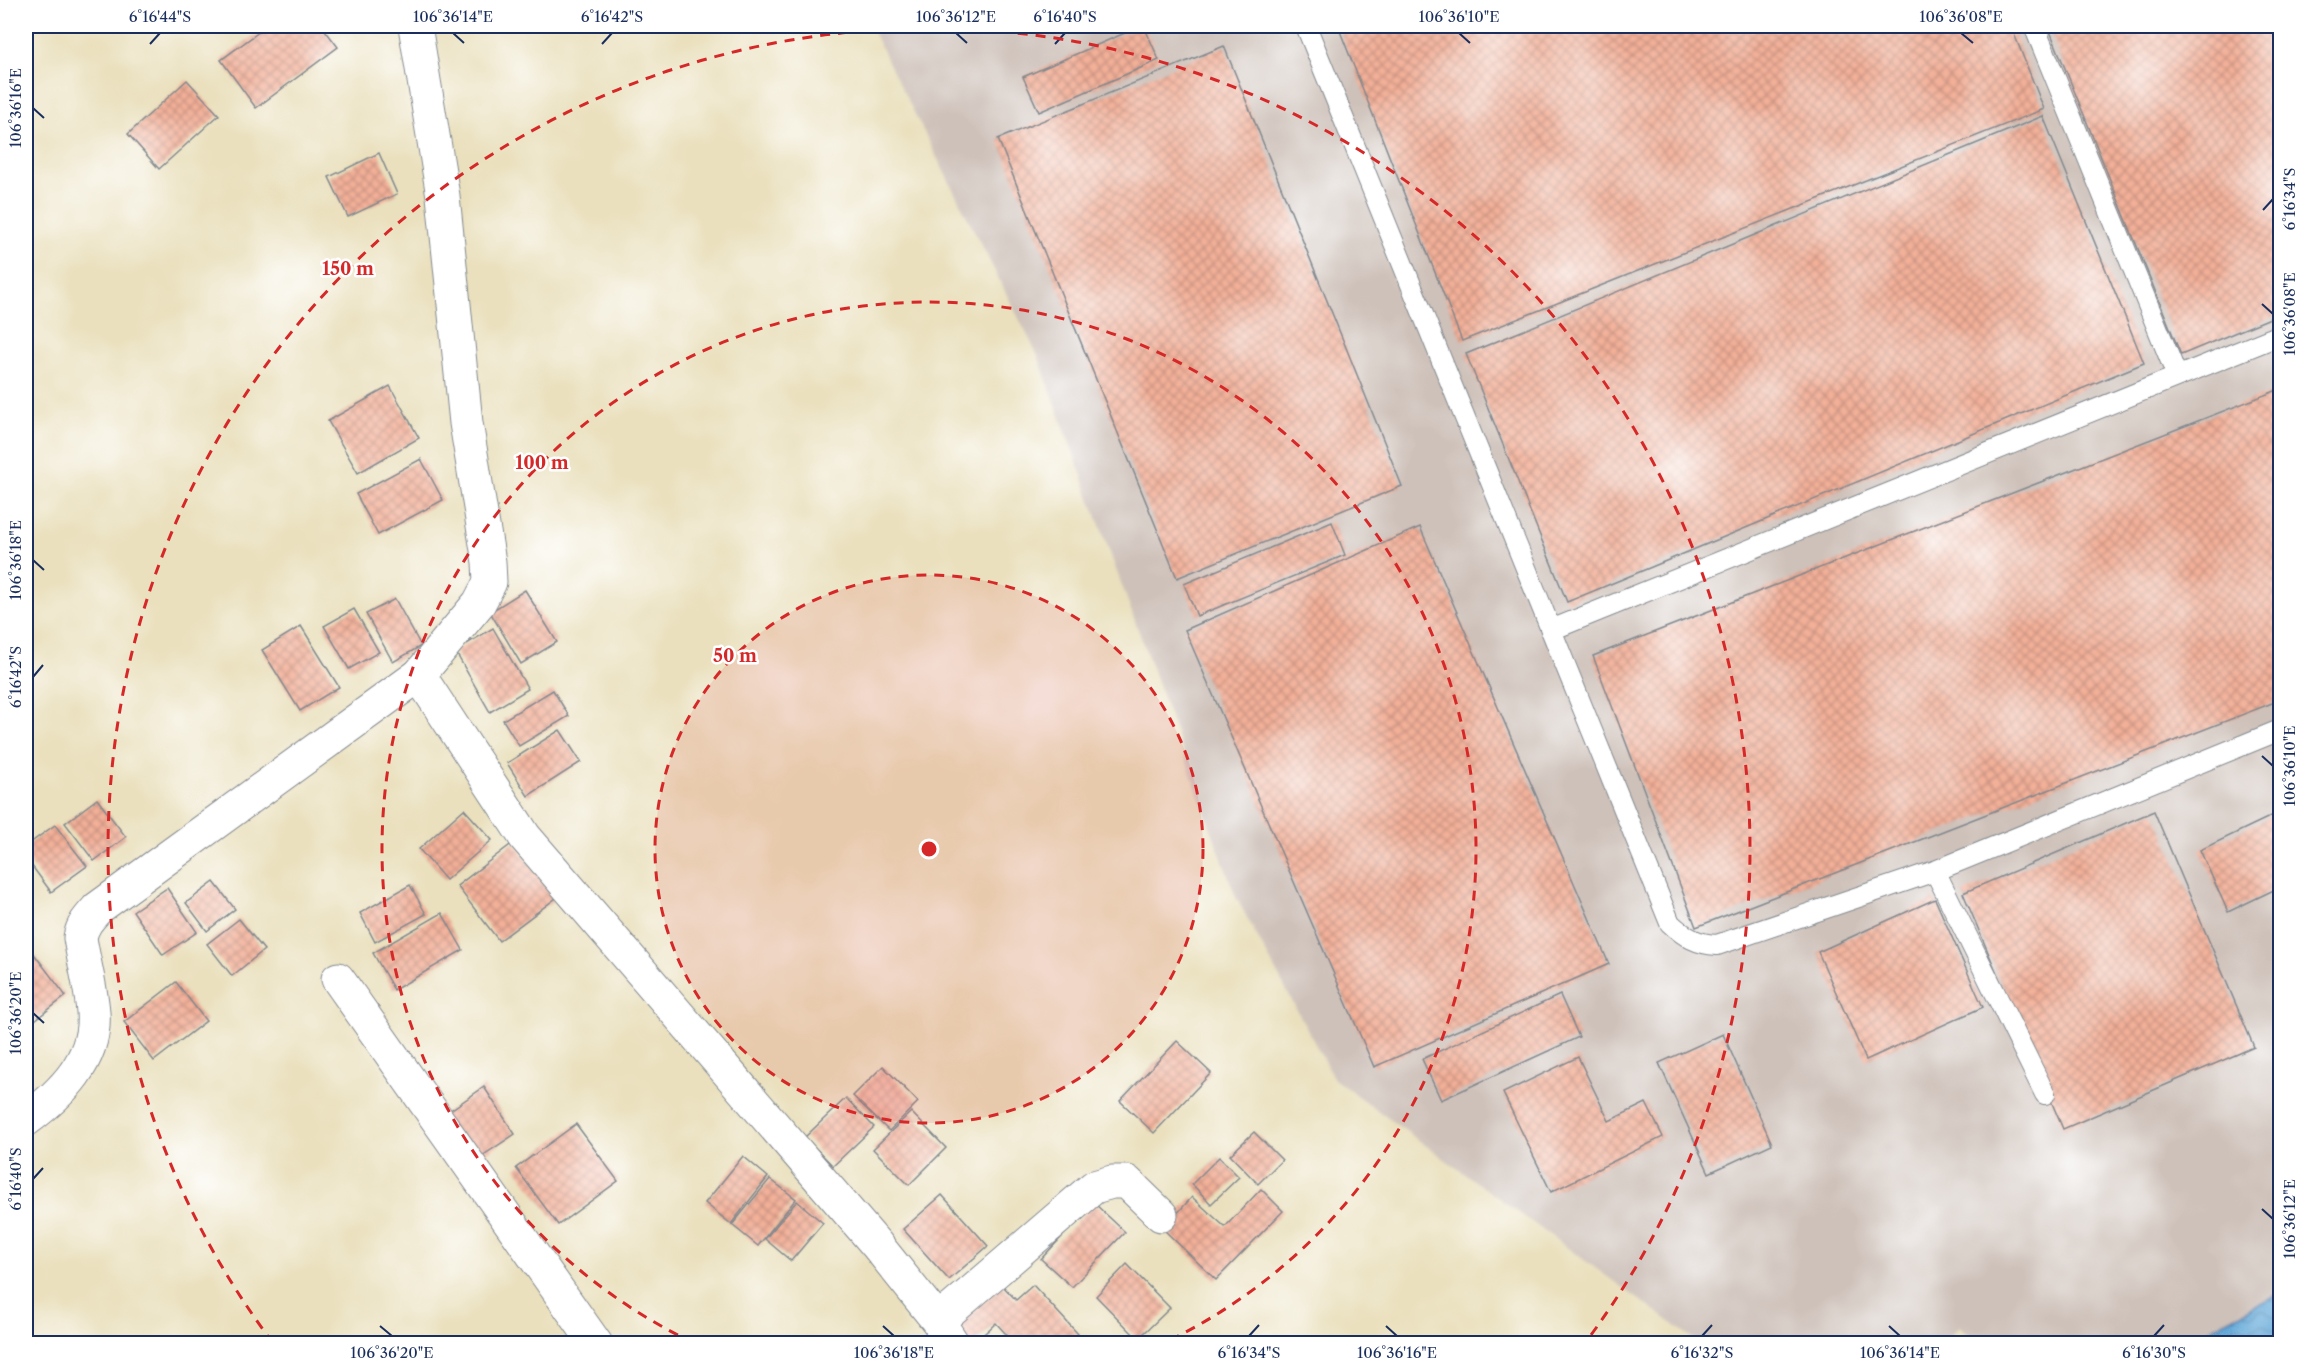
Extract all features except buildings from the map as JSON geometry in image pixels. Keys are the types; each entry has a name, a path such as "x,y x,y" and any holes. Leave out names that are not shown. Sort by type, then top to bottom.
{"street":[{"path":"26,1120 75,1076 88,1053 93,1032 93,1011 80,939 82,927 88,918 98,908 419,675 479,603 490,582 489,562 466,423 443,196 415,26"},
{"path":"419,675 525,837 869,1236 946,1332 1094,1187 1112,1182 1127,1182 1161,1215"},
{"path":"338,979 596,1344"}],"lane":[{"path":"1306,26 1671,923 1685,936 1702,944 1717,945 1935,871 2280,730"},
{"path":"2034,26 2177,376"},
{"path":"1551,630 2280,335"},
{"path":"1935,871 2045,1094"}],"shaded area":[{"path":"870,26 2280,26 2280,1293 2182,1343 1980,1343 1959,1327 1943,1343 1699,1343 1334,1079 1236,897 1038,356"}],"water":[{"path":"2280,1293 2280,1343 2182,1343 2278,1294"}]}
